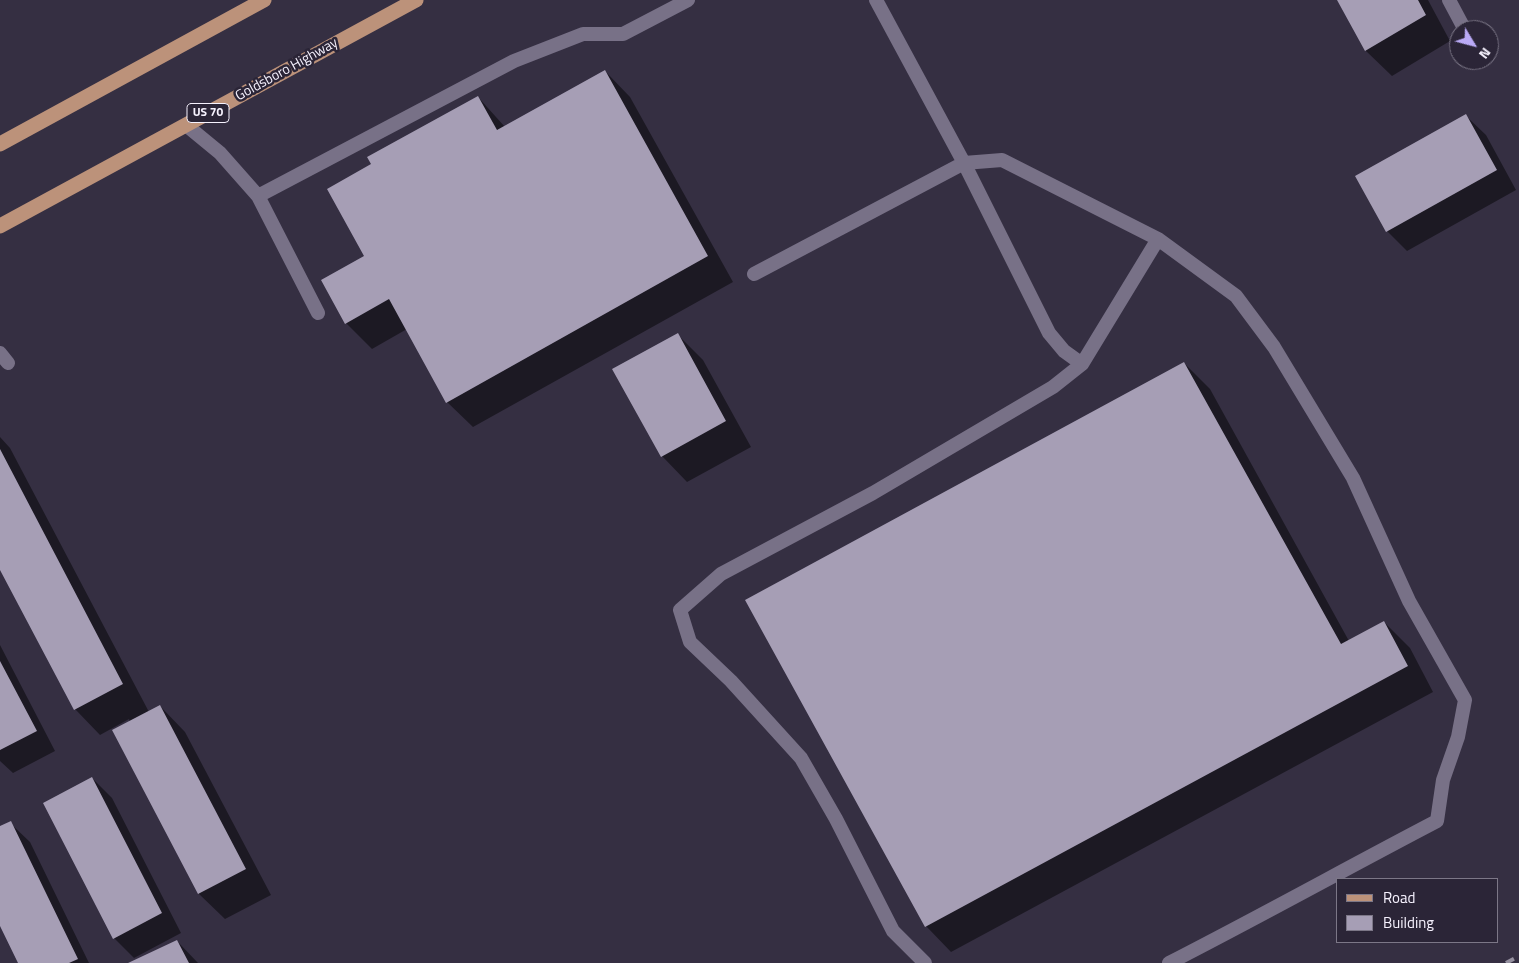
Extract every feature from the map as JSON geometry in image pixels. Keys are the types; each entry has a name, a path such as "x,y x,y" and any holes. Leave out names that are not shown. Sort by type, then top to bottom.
{"main road":[{"path":"0,144 264,0"},
{"name":"Goldsboro Highway","path":"0,226 416,0"}],"lane":[{"path":"258,196 514,61 583,34 622,34 688,0"},
{"path":"876,0 964,163 1049,333 1064,351 1082,364"},
{"path":"1448,0 1459,20"},
{"path":"186,125 220,153 258,196 318,313"},
{"path":"754,274 964,163 1002,160 1158,238 1236,296 1274,347 1353,478 1409,601 1465,700 1458,738 1443,780 1437,821 1169,963"},
{"path":"925,963 893,931 836,819 801,758 731,681 690,642 680,610 721,574 872,493 1053,387 1082,364 1158,238"}],"building":[{"path":"1337,0 1418,0 1426,15 1365,51"},
{"path":"605,70 708,256 446,403 389,299 345,324 321,280 364,256 327,189 371,164 367,157 478,96 497,130"},
{"path":"1466,114 1497,170 1386,232 1355,176"},
{"path":"678,333 726,421 661,457 612,369"},
{"path":"1184,362 1341,644 1384,621 1408,666 925,927 745,600"},
{"path":"0,449 123,684 74,710 0,570"},
{"path":"0,661 37,731 0,750"},
{"path":"160,705 246,869 198,894 112,730"},
{"path":"92,777 162,913 113,939 43,803"},
{"path":"11,821 78,959 69,963 18,963 0,926 0,826"},
{"path":"177,940 189,963 128,963"}],"railway":[{"path":"1506,963 1519,956"}]}
